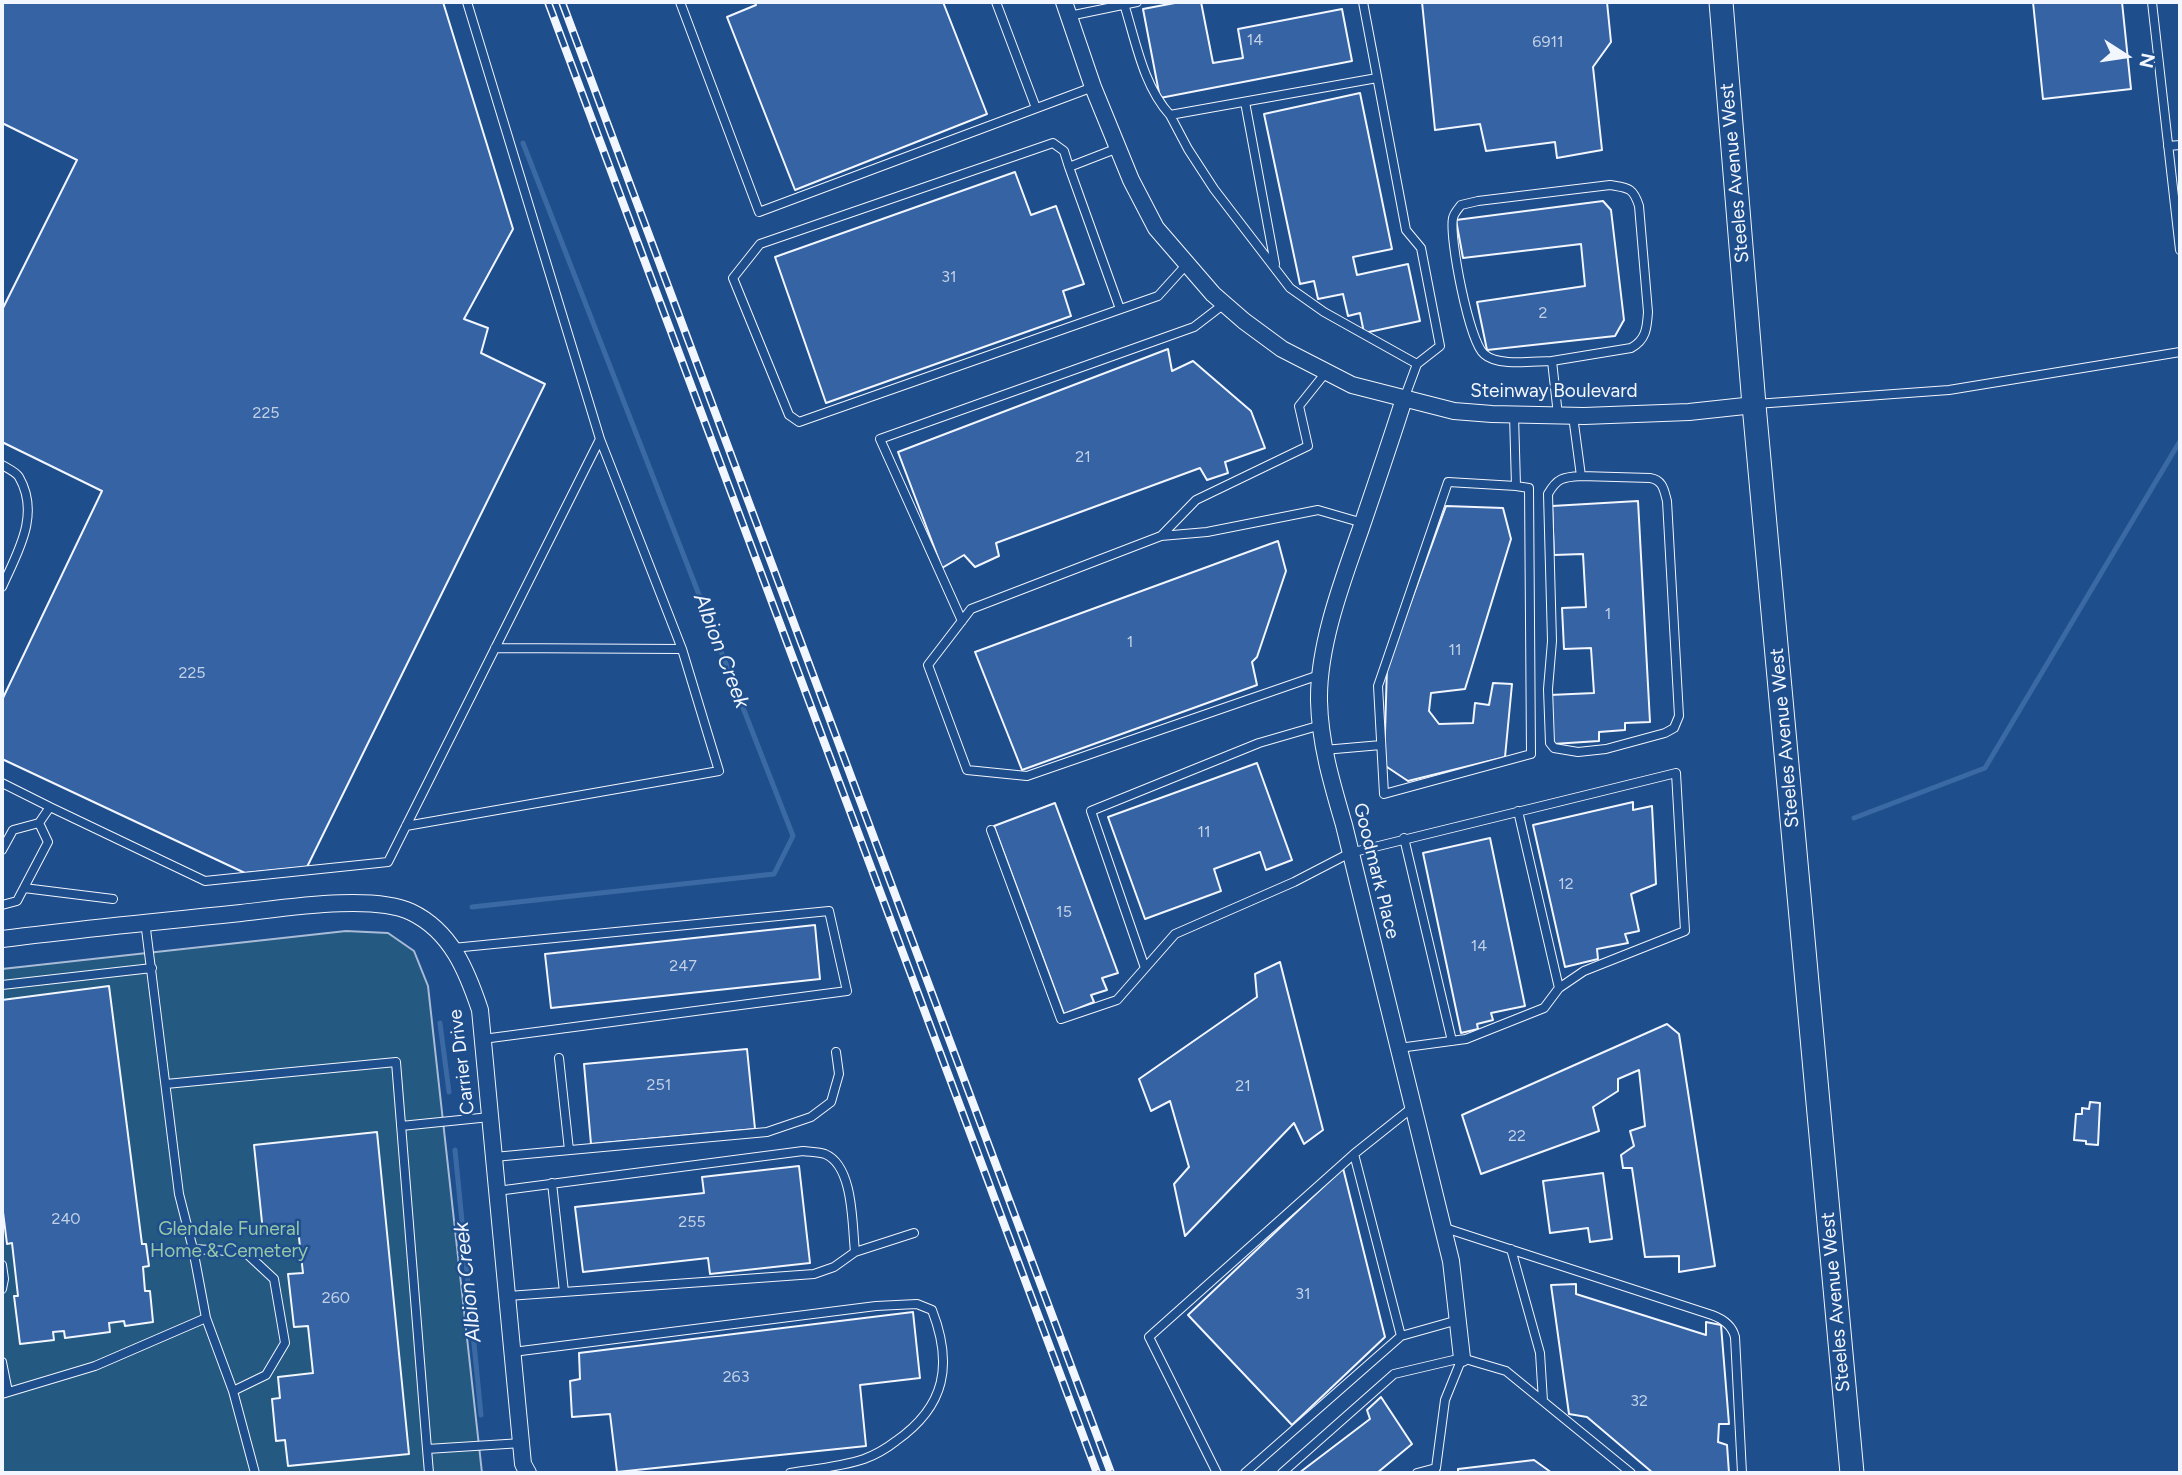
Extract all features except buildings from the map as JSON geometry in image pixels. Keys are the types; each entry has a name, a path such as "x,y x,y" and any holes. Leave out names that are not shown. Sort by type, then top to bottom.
{"main road":[{"name":"Steeles Avenue West","path":"1721,2 1754,405 1852,1473"}],"street":[{"name":"Steinway Boulevard","path":"1067,9 1093,87 1131,180 1156,228 1224,304 1282,349 1352,385 1454,411 1566,416 1689,412 1754,405"},
{"name":"Goodmark Place","path":"1404,399 1342,581 1329,627 1319,698 1324,750 1451,1261 1462,1358"},
{"name":"Carrier Drive","path":"2,939 145,921 331,904 386,905 411,913 426,922 453,948 469,977 480,1010 523,1464 528,1473"}],"lane":[{"path":"406,826 719,771 682,649 600,439 467,2"},
{"path":"680,2 759,212 1093,87"},
{"path":"996,2 1036,108"},
{"path":"1067,9 1137,2"},
{"path":"1363,2 1406,230 1421,248 1440,346 1417,364 1404,399"},
{"path":"2152,2 2180,250"},
{"path":"1124,4 1147,78 1159,102 1214,189 1290,288 1324,313 1417,364"},
{"path":"1170,116 1377,78"},
{"path":"1245,102 1275,267"},
{"path":"1120,309 1064,151 1053,143 760,244 733,278 789,415 799,422 1158,296 1187,264"},
{"path":"2168,146 2180,145"},
{"path":"1069,167 1118,148"},
{"path":"1610,185 1628,188 1636,194 1639,206 1648,312 1646,330 1640,343 1631,348 1552,360 1499,362 1484,354 1473,337 1452,239 1453,216 1461,205 1478,201 1610,185"},
{"path":"962,621 880,439 1194,327 1224,304"},
{"path":"1754,405 1949,390 2180,352"},
{"path":"1552,360 1581,476"},
{"path":"1161,536 1196,500 1308,446 1299,406 1326,371"},
{"path":"1514,415 1516,486"},
{"path":"2,783 205,881 388,862 600,439"},
{"path":"2,465 19,475 28,502 26,534 2,587"},
{"path":"1581,476 1650,478 1656,479 1662,485 1667,501 1679,716 1674,728 1665,733 1606,749 1578,752 1554,748 1550,743 1548,689 1552,641 1548,494 1554,483 1565,477 1581,476"},
{"path":"1448,482 1516,486 1529,488 1531,754 1384,794 1378,686 1448,482"},
{"path":"1322,674 1027,776 967,770 928,665 971,609 1161,536 1208,533 1318,510 1363,523"},
{"path":"495,648 682,649"},
{"path":"1145,968 1091,811 1259,743 1321,725"},
{"path":"1324,750 1381,745"},
{"path":"991,830 1061,1019 1117,1000 1175,934 1294,882 1350,853 1676,773 1685,930 1584,971 1559,988 1544,1009 1466,1039 1399,1048"},
{"path":"2,850 13,830 39,823 50,807"},
{"path":"1518,811 1559,988"},
{"path":"2,905 17,901 48,842 39,823"},
{"path":"1404,838 1451,1041"},
{"path":"24,888 113,899"},
{"path":"453,948 829,911 847,991 483,1039"},
{"path":"145,921 179,1194 206,1318 233,1391 255,1473"},
{"path":"2,985 152,968"},
{"path":"494,1157 767,1132 811,1117 831,1101 839,1074 836,1052"},
{"path":"559,1058 569,1150"},
{"path":"166,1083 396,1062 429,1473"},
{"path":"1217,1473 1149,1337 1354,1154 1413,1107"},
{"path":"401,1126 490,1117"},
{"path":"497,1191 803,1152 825,1154 841,1165 847,1178 855,1252"},
{"path":"1354,1154 1401,1336"},
{"path":"552,1184 564,1292"},
{"path":"1442,1227 1725,1321 1735,1337 1742,1473"},
{"path":"508,1296 814,1274 834,1267 855,1252 914,1233"},
{"path":"193,1249 245,1252 274,1279 285,1343 266,1375 233,1391"},
{"path":"1511,1249 1539,1353 1543,1401"},
{"path":"2,1265 5,1279 2,1290"},
{"path":"513,1352 876,1306 917,1304 932,1310 941,1333 944,1364 940,1388 932,1405 914,1429 866,1458 840,1466 790,1473"},
{"path":"2,1362 5,1393 95,1366 206,1318"},
{"path":"1245,1473 1401,1336 1458,1320"},
{"path":"1417,1473 1436,1468 1445,1400 1462,1358"},
{"path":"1282,1473 1394,1374 1462,1358 1506,1371 1631,1473"},
{"path":"427,1449 522,1443"}],"green space":[{"name":"Glendale Funeral Home & Cemetery","path":"346,931 388,933 414,951 428,986 482,1473 2,1473 2,969"}],"waterway":[{"name":"Albion Creek","path":"472,907 774,874 793,836 523,143"},
{"path":"1854,818 1985,768 2180,441"},
{"name":"Albion Creek","path":"440,1023 449,1092"},
{"name":"Albion Creek","path":"455,1150 481,1415"}],"railway":[{"path":"548,2 1097,1473"},
{"path":"562,2 1111,1473"}]}
